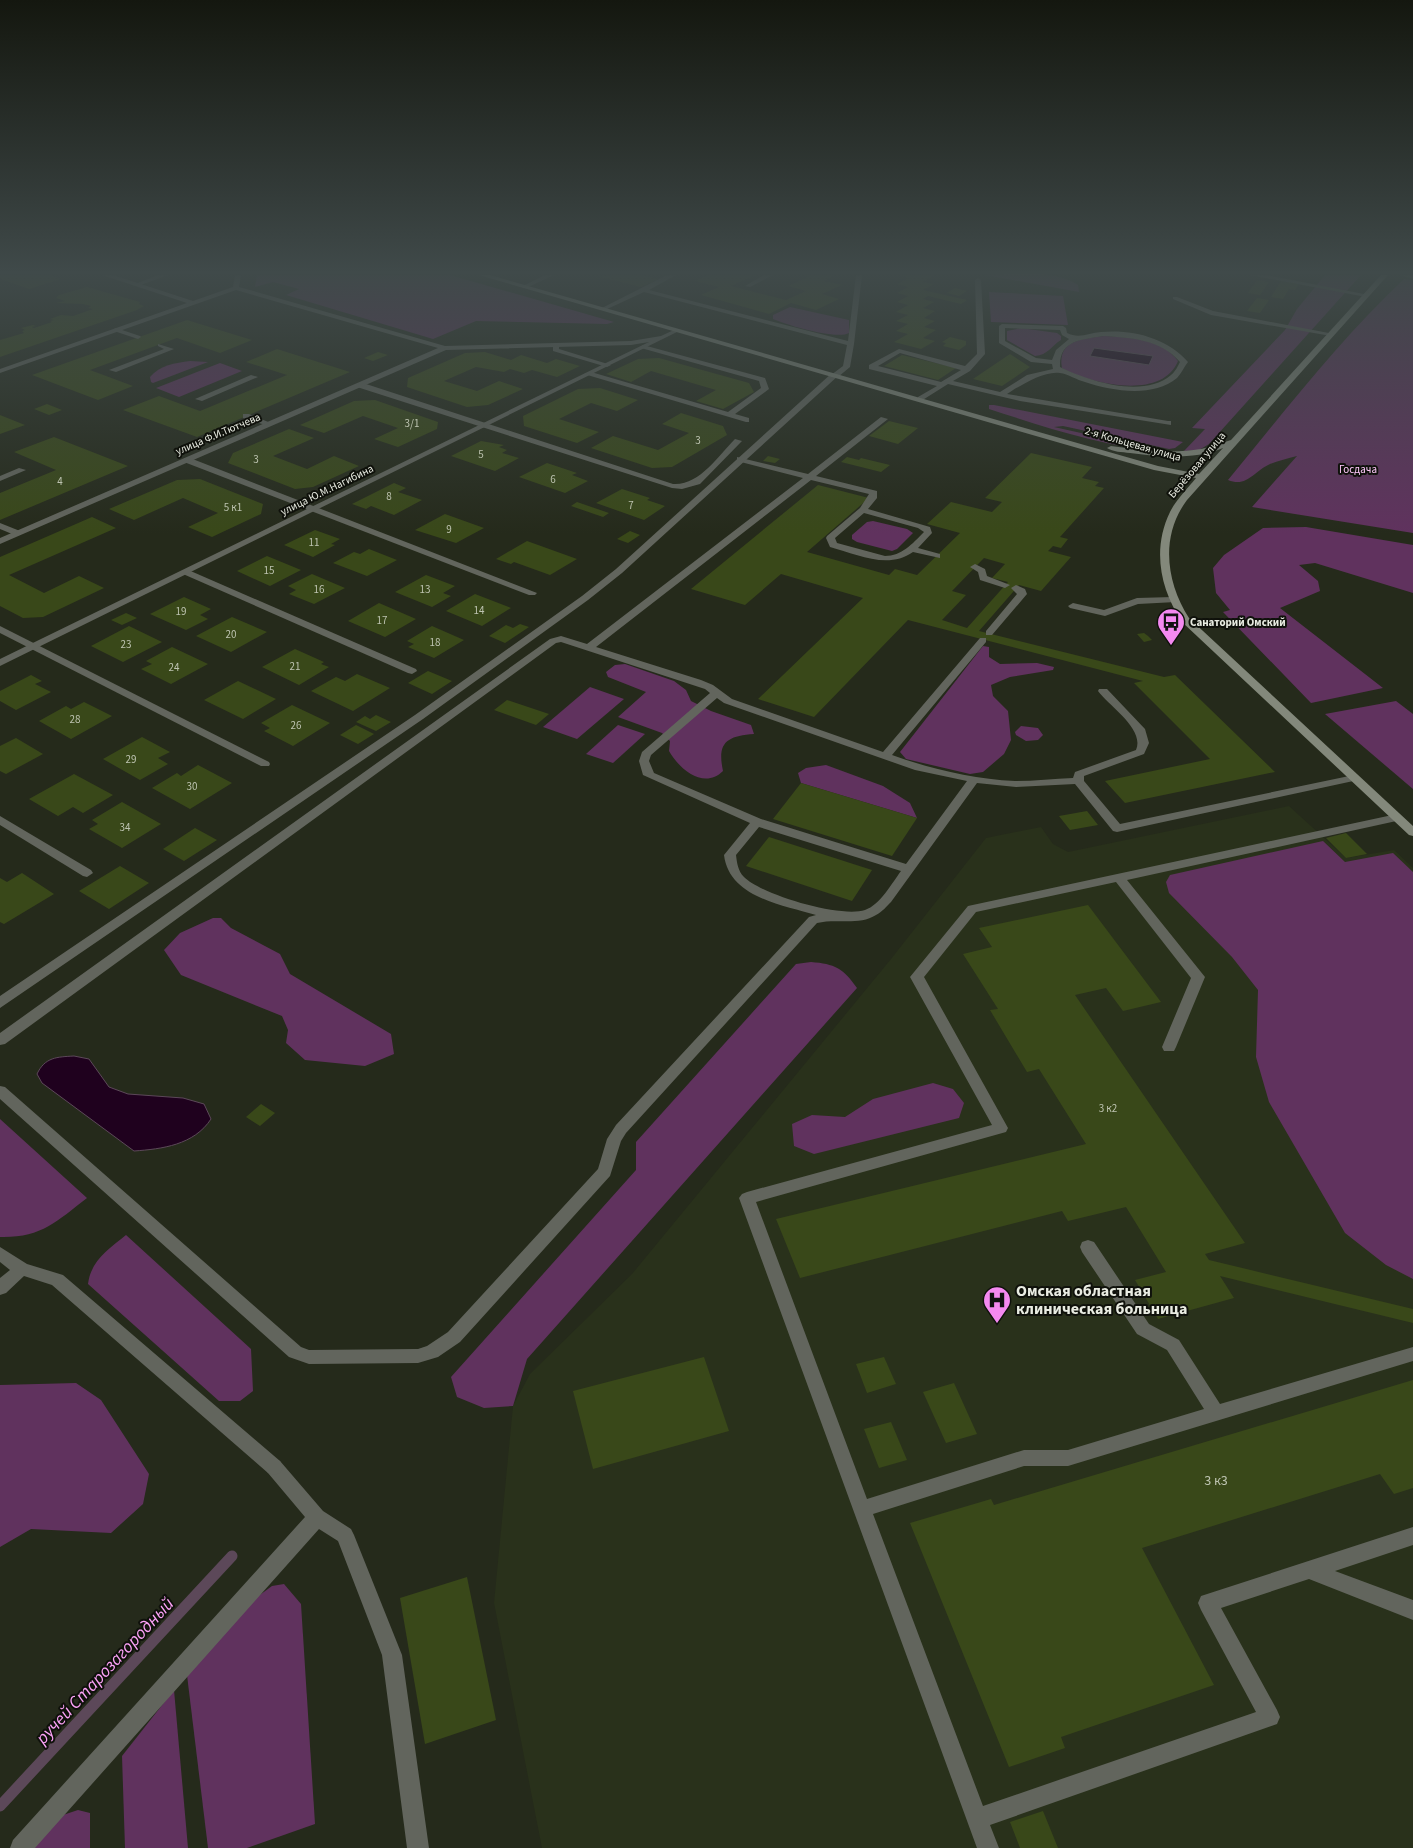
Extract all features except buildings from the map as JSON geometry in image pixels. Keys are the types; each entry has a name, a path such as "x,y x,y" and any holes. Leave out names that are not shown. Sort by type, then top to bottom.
{"main road":[{"name":"2-я Кольцевая улица","path":"785,361 921,400 1101,446 1169,465 1201,477"},
{"name":"Берёзовая улица","path":"1306,361 1201,477 1175,511 1166,539 1166,578 1172,600 1185,620 1199,635 1413,832"},
{"name":"2-я Кольцевая улица","path":"960,410 1151,466 1201,477"},
{"path":"1101,446 1172,454 1208,451 1234,441"}],"street":[{"path":"0,371 28,361"},
{"path":"113,370 137,361"},
{"name":"улица Ф.И.Тютчева","path":"0,540 415,361"},
{"path":"594,361 607,365"},
{"name":"улица Ю.М.Нагибина","path":"0,663 615,361"},
{"path":"694,361 762,380 766,389 729,415"},
{"path":"0,1003 419,717 585,598 619,571 740,459 846,367 847,361"},
{"path":"882,361 872,367 1000,395 1168,424"},
{"path":"938,361 967,369"},
{"path":"921,400 967,369 974,361"},
{"path":"1048,361 1056,362 1056,368 1097,385 1132,388 1162,383 1180,370 1183,361"},
{"path":"1000,395 1030,377 1060,370"},
{"path":"588,374 746,420"},
{"path":"215,405 199,399 254,377"},
{"path":"360,385 672,486 682,486 697,482 738,441"},
{"path":"246,416 269,424"},
{"path":"590,647 884,419"},
{"path":"740,459 874,493 872,500 830,538 830,542 885,559 903,557 928,533 927,529 861,510"},
{"path":"187,460 532,593"},
{"path":"0,479 22,470"},
{"path":"0,526 17,533"},
{"path":"911,549 937,556"},
{"path":"975,567 982,571 983,578 1005,585"},
{"path":"186,572 412,671"},
{"path":"886,756 1022,594 1022,590 1016,588"},
{"path":"1073,606 1105,613 1137,601 1172,600"},
{"path":"0,629 265,764"},
{"path":"0,1040 553,641 567,639 709,686 728,701 919,768 974,779 1016,784 1078,781"},
{"path":"1103,691 1141,731 1144,743 1140,752 1079,774 1078,781 1117,828 1354,778"},
{"path":"716,693 646,754 644,761 649,775 757,822 909,868"},
{"path":"757,822 730,855 732,869 740,880 754,888 830,915 850,917 870,913 887,899 974,779"},
{"path":"988,1848 747,1198 1002,1128 917,976 972,908 1397,818"},
{"path":"0,820 88,873"},
{"path":"1119,878 1198,977 1169,1047"},
{"path":"0,1091 294,1352 309,1356 418,1356 432,1352 454,1337 605,1172 614,1139 621,1129 813,920 830,915"},
{"path":"1088,1247 1143,1329 1173,1345 1216,1414"},
{"path":"0,1254 22,1269 58,1280 274,1467 317,1517 345,1535 392,1655 418,1848"},
{"path":"0,1288 22,1269"},
{"path":"862,1508 1024,1458 1068,1458 1413,1354"},
{"path":"21,1848 317,1517"},
{"path":"977,1819 1270,1717 1208,1603 1413,1536"},
{"path":"1309,1570 1413,1610"}],"shaded area":[{"path":"1124,361 1151,361 1149,365"},
{"name":"Омская областная клиническая больница","path":"1289,806 1346,858 1394,850 1413,868 1413,1848 542,1848 494,1603 513,1406 530,1374 632,1274 891,959 986,838 1041,827 1053,844 1068,852"},
{"path":"74,1056 89,1059 109,1087 128,1094 183,1098 204,1104 211,1119 196,1135 187,1140 166,1147 134,1151 42,1083 37,1074 44,1064 52,1059"}],"green space":[{"path":"189,361 208,362 153,383 151,382 150,377 154,373 163,367"},
{"path":"1062,361 1178,361 1170,373 1157,381 1142,385 1125,386 1090,379 1062,368"},
{"path":"1255,361 1283,361 1209,444 1199,450 1184,451 1205,429 1192,428"},
{"name":"Госдача","path":"1326,361 1413,361 1413,533 1252,507 1297,456 1270,464 1250,478 1240,482 1228,480"},
{"path":"220,363 242,371 179,397 156,388"},
{"path":"989,405 1183,442 1175,448 1169,449 1063,426 1054,427 1162,451 1096,441 989,409"},
{"path":"873,521 907,529 913,533 897,549 892,551 852,539 852,535 867,522"},
{"path":"1306,527 1413,545 1413,593 1315,563 1299,565 1318,581 1320,591 1280,608 1383,688 1311,703 1223,612 1230,610 1216,593 1213,568 1224,555 1263,528"},
{"path":"983,646 989,647 989,657 1000,664 1037,663 1054,667 1053,670 1010,677 991,685 993,696 1008,711 1011,740 1004,754 983,772 970,774 906,759 900,752"},
{"path":"625,664 674,681 686,690 691,701 711,711 751,725 754,734 736,737 726,743 721,754 723,771 716,776 700,778 693,775 673,758 669,751 670,741 662,733 618,717 646,692 608,677 606,672 615,665"},
{"path":"590,687 624,699 577,739 543,727"},
{"path":"1396,701 1413,714 1413,789 1325,714"},
{"path":"618,725 645,734 613,763 586,754"},
{"path":"1021,726 1038,728 1043,735 1038,740 1026,741 1016,735 1015,732"},
{"path":"826,765 883,786 910,803 917,818 801,783 798,773 806,768"},
{"path":"1323,841 1345,862 1393,853 1413,872 1413,1279 1386,1265 1345,1233 1269,1102 1256,1057 1258,990 1232,957 1169,893 1166,882 1170,875"},
{"path":"213,918 221,918 231,928 280,954 290,974 391,1034 394,1054 365,1066 305,1060 286,1043 288,1030 282,1016 181,975 164,950 180,933"},
{"path":"811,962 838,968 857,988 527,1359 513,1406 484,1408 457,1397 451,1377 636,1170 636,1142 796,964"},
{"path":"933,1083 953,1089 964,1103 959,1118 814,1154 794,1146 792,1124 812,1115 845,1117 873,1099"},
{"path":"0,1119 87,1198 57,1221 27,1235 0,1237"},
{"path":"126,1235 251,1349 253,1391 240,1401 219,1401 88,1284 97,1262 107,1250"},
{"path":"76,1383 101,1400 149,1474 143,1504 111,1533 31,1529 0,1547 0,1385"},
{"path":"284,1584 301,1604 315,1824 247,1848 208,1848 187,1675 257,1597 272,1586"},
{"path":"174,1690 188,1848 125,1848 122,1756"},
{"path":"78,1810 90,1813 90,1848 31,1848 57,1817"}],"waterway":[{"name":"ручей Старозагородный","path":"0,1806 232,1556"}],"place":[{"name":"Санаторий Омский","path":"1171,646"},
{"name":"Омская областная клиническая больница","path":"997,1324"}]}
